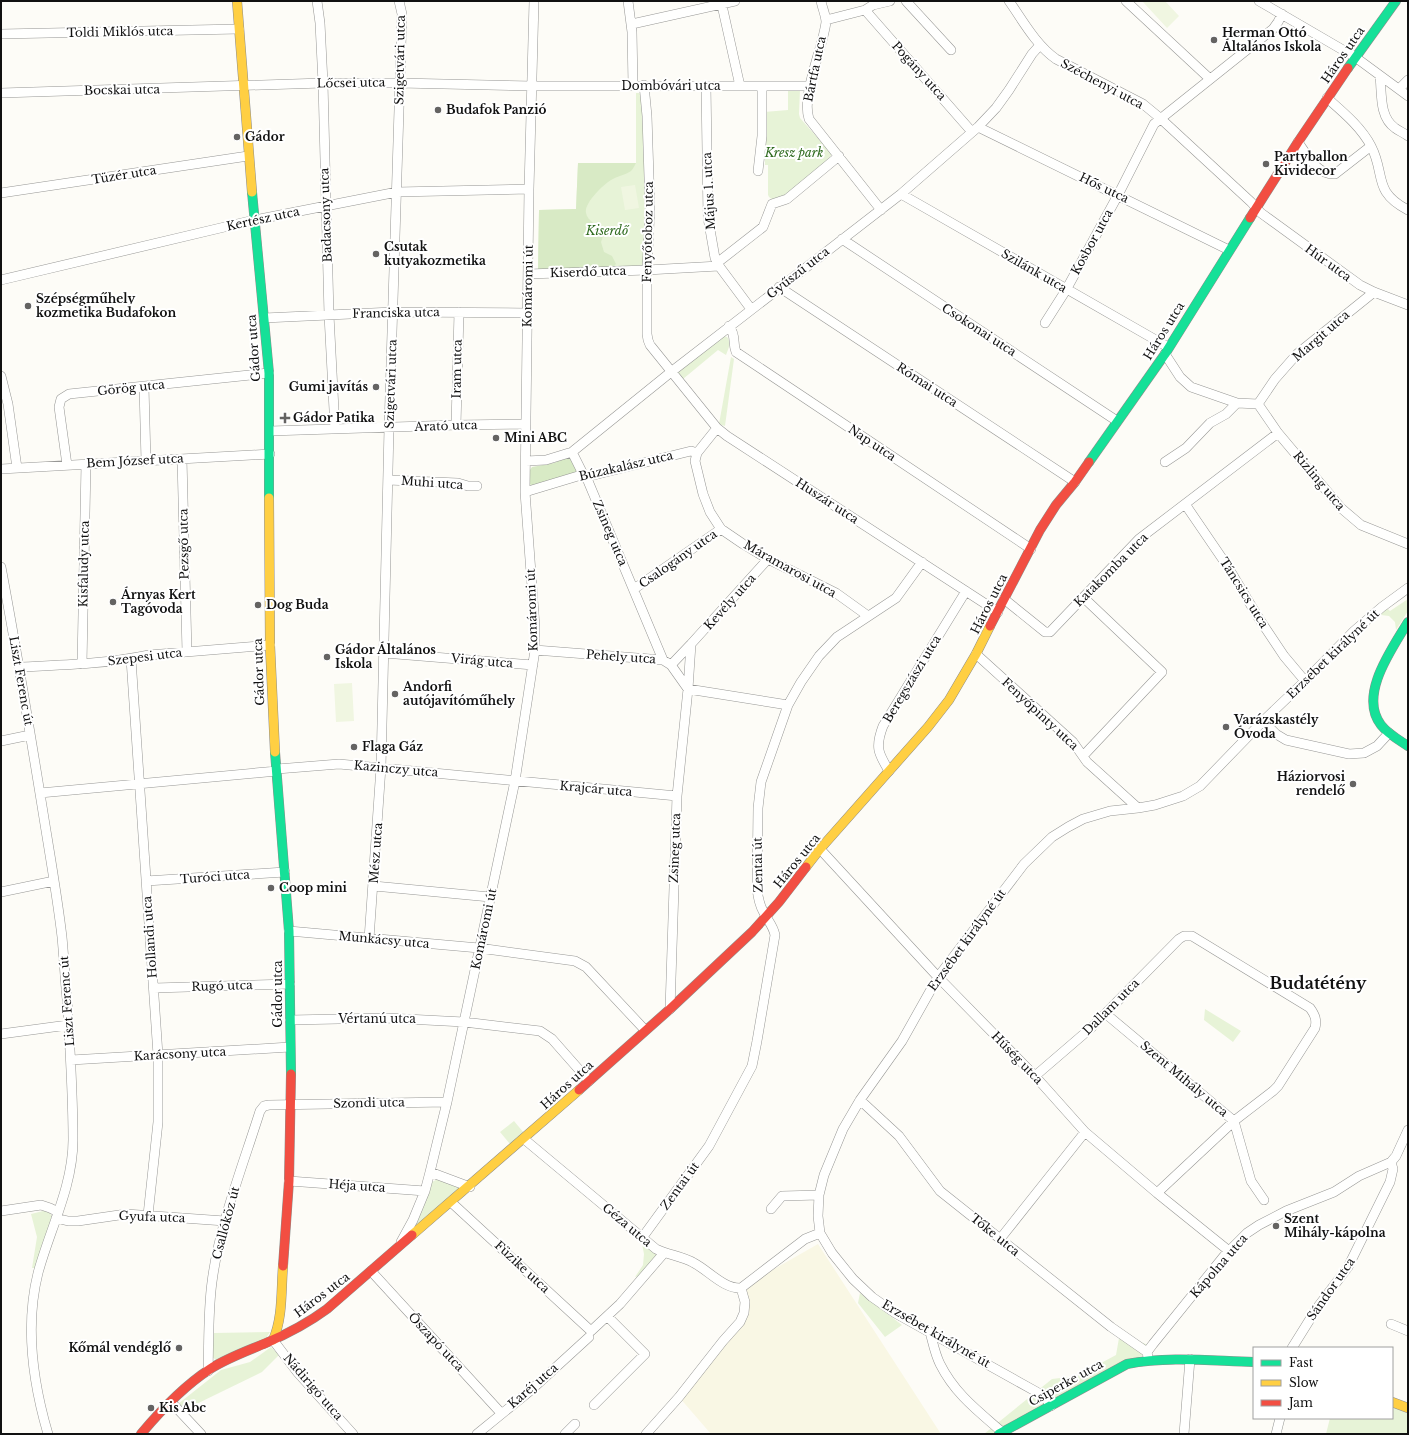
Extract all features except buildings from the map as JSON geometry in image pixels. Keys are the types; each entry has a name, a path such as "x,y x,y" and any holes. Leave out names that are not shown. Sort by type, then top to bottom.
{"street":[{"name":"Gádor utca","path":"237,1 248,156 269,373 270,645 277,770 289,931 291,1105 289,1181 280,1308 276,1333 273,1340"},
{"name":"Badacsony utca","path":"317,1 320,23 323,83 329,315 335,429"},
{"name":"Szigetvári utca","path":"381,767 389,428 402,14 399,1"},
{"name":"Komáromi út","path":"396,1250 413,1220 424,1191 447,1102 515,781 535,650 535,627 525,492 529,189 534,1"},
{"path":"628,1 632,24 633,85"},
{"path":"632,24 721,2 734,1"},
{"name":"Bártfa utca","path":"821,1 826,20 810,86 807,112 809,119 880,210"},
{"path":"826,20 865,10 873,5 890,1"},
{"path":"906,1 951,50"},
{"name":"Széchenyi utca","path":"1009,1 1040,45 1056,59 1143,104 1251,202 1255,208"},
{"path":"1126,1 1210,80"},
{"path":"1261,1 1355,57 1408,96"},
{"name":"Háros utca","path":"141,1434 152,1420 171,1402 208,1371 220,1363 308,1323 371,1271 452,1203 670,1009 746,937 779,902 820,850 945,706 976,654 1040,530 1052,511 1075,482 1166,351 1298,142 1355,57 1396,1"},
{"path":"721,2 740,86"},
{"name":"Pogány utca","path":"865,10 975,129"},
{"name":"Kosbor utca","path":"1044,323 1066,290 1118,195 1154,124 1273,29 1282,14"},
{"name":"Toldi Miklós utca","path":"1,34 239,29"},
{"name":"Gyűszű utca","path":"526,461 546,460 572,452 779,287 901,194 975,129 996,108 1032,54 1040,45"},
{"path":"1380,76 1383,110 1387,120 1394,128 1408,136"},
{"path":"1399,89 1408,80"},
{"name":"Lőcsei utca","path":"243,87 323,83 532,86"},
{"name":"Fenyőtoboz utca","path":"644,85 647,116 650,208 647,270 648,340 671,372"},
{"name":"Dombóvári utca","path":"532,86 810,86"},
{"name":"Május 1. utca","path":"706,86 708,218 718,264 751,309"},
{"path":"758,171 762,136 762,86"},
{"name":"Bocskai utca","path":"1,93 243,87"},
{"path":"1328,98 1356,125 1371,146 1386,192 1398,204 1408,210"},
{"name":"Hős utca","path":"975,129 1118,195 1229,250"},
{"path":"1298,142 1318,169 1330,174 1335,174 1371,146"},
{"name":"Tüzér utca","path":"1,193 248,156"},
{"path":"718,264 763,227 772,204 787,199 839,156"},
{"name":"Kertész utca","path":"1,280 254,220 397,192 529,189"},
{"name":"Szilánk utca","path":"901,194 1066,290 1166,351"},
{"name":"Húr utca","path":"1255,208 1349,278 1374,292 1408,305"},
{"name":"Csokonai utca","path":"842,239 1117,421"},
{"name":"Kiserdő utca","path":"528,274 647,270 718,264"},
{"name":"Római utca","path":"779,287 1075,482"},
{"name":"Margit utca","path":"1258,404 1297,354 1374,292"},
{"name":"Franciska utca","path":"264,318 393,312 528,313"},
{"name":"Iram utca","path":"456,425 459,312"},
{"name":"Nap utca","path":"730,326 734,332 734,348 736,352 1030,549"},
{"path":"1166,351 1180,377 1191,388 1237,403 1258,404 1278,433"},
{"name":"Huszár utca","path":"671,372 717,428 727,436 998,612"},
{"name":"Görög utca","path":"67,465 59,407 61,399 70,394 269,373"},
{"path":"1,376 8,404 18,468"},
{"path":"144,387 146,461"},
{"path":"1165,462 1186,448 1210,423 1226,414 1237,403"},
{"name":"Arató utca","path":"270,431 526,424"},
{"path":"698,453 717,428"},
{"name":"Katakomba utca","path":"1004,599 1045,632 1050,632 1139,540 1278,433"},
{"name":"Rizling utca","path":"1278,433 1340,508 1350,517 1361,525 1408,544"},
{"name":"Búzakalász utca","path":"525,492 578,476 590,476 691,451 698,453"},
{"name":"Zsineg utca","path":"572,452 588,481 634,590 667,662"},
{"name":"Máramarosi utca","path":"698,453 695,461 702,494 710,512 721,528 743,544 768,559 836,593 868,616"},
{"name":"Bem József utca","path":"1,469 270,454"},
{"name":"Pezsgő utca","path":"182,459 187,652"},
{"name":"Kisfaludy utca","path":"82,664 86,464"},
{"name":"Muhi utca","path":"388,480 458,483 468,486 477,486"},
{"name":"Táncsics utca","path":"1185,504 1228,567 1258,617 1284,656 1305,681"},
{"name":"Csalogány utca","path":"634,590 721,528"},
{"name":"Kevély utca","path":"667,662 691,644 768,559"},
{"name":"Zentai út","path":"642,1238 709,1146 752,1066 758,1041 775,935 774,928 760,906 757,889 758,808 761,782 788,705 801,682 819,656 837,637 896,598 922,562"},
{"name":"Liszt Ferenc út","path":"1,567 40,793 62,937 71,1060 72,1161 65,1191 37,1278 32,1320 34,1372 39,1404 48,1434"},
{"name":"Erzsébet királyné út","path":"1051,1406 1044,1396 895,1312 872,1297 840,1265 820,1233 818,1216 819,1195 824,1175 842,1129 860,1100 902,1041 938,976 1024,864 1052,837 1068,826 1096,814 1155,805 1183,796 1200,786 1263,721 1366,620 1408,588"},
{"name":"Beregszászi utca","path":"890,771 880,757 878,747 878,738 883,726 966,591"},
{"path":"1083,756 1162,672 1084,598"},
{"path":"1408,622 1378,675 1375,685 1373,706 1375,715 1380,724 1389,733 1408,746"},
{"path":"691,644 688,689 788,705"},
{"name":"Szepesi utca","path":"19,667 82,664 131,659 149,655 270,645"},
{"name":"Pehely utca","path":"535,650 667,662 688,689"},
{"name":"Virág utca","path":"384,653 533,665"},
{"name":"Fenyőpinty utca","path":"976,654 1073,742 1087,762 1138,808"},
{"name":"Hollandi utca","path":"131,659 158,1055 158,1122 148,1215"},
{"name":"Zsineg utca","path":"670,1009 677,796 688,689"},
{"path":"1263,721 1276,734 1286,740 1349,754 1364,753 1377,746 1389,733"},
{"path":"1,741 30,735"},
{"name":"Kazinczy utca","path":"40,793 339,764 515,781"},
{"name":"Mész utca","path":"370,939 381,767"},
{"name":"Krajcár utca","path":"515,781 677,796"},
{"name":"Hűség utca","path":"820,850 938,976 1035,1076 1085,1132 1229,1251"},
{"name":"Turóci utca","path":"146,881 284,872"},
{"path":"1,892 54,881"},
{"path":"374,886 490,897"},
{"name":"Munkácsy utca","path":"289,931 479,948 569,959 586,967 645,1030"},
{"name":"Dallam utca","path":"1035,1076 1106,1014 1178,939 1184,936 1192,936 1310,1008 1316,1022 1314,1028 1278,1086 1234,1121"},
{"name":"Rugó utca","path":"154,988 290,984"},
{"name":"Szent Mihály utca","path":"1106,1014 1234,1121 1251,1181 1264,1200"},
{"name":"Vértanú utca","path":"290,1020 387,1018 464,1022 531,1030 546,1034 552,1038 589,1081"},
{"path":"1,1034 68,1025"},
{"name":"Karácsony utca","path":"71,1060 290,1047"},
{"name":"Tőke utca","path":"860,1100 899,1136 940,1190 1147,1356"},
{"name":"Szondi utca","path":"291,1105 447,1102"},
{"name":"Csallóköz út","path":"208,1371 212,1282 225,1221 260,1111 264,1106 269,1105 291,1105"},
{"path":"1157,1193 1234,1121"},
{"path":"1391,1162 1396,1156 1408,1130"},
{"path":"1000,1239 1085,1132"},
{"name":"Géza utca","path":"524,1139 656,1249 694,1263 730,1287 741,1288"},
{"name":"Kápolna utca","path":"1147,1356 1229,1251 1247,1233 1259,1225 1300,1205 1334,1192 1359,1176 1391,1162"},
{"name":"Sándor utca","path":"1293,1347 1316,1308 1348,1267 1390,1182 1393,1169 1391,1162"},
{"path":"430,1172 470,1187"},
{"name":"Héja utca","path":"289,1181 424,1191"},
{"path":"771,1209 782,1196 819,1195"},
{"name":"Füzike utca","path":"452,1203 590,1334"},
{"name":"Gyufa utca","path":"1,1211 42,1206 50,1208 57,1215 68,1221 78,1221 114,1215 148,1215 225,1221"},
{"path":"646,1434 679,1398 722,1341 740,1322 744,1313 744,1302 741,1288 805,1239 820,1233"},
{"name":"Karéj utca","path":"477,1434 531,1390 608,1317 664,1253"},
{"name":"Őszapó utca","path":"371,1271 501,1413"},
{"path":"594,1405 645,1354 608,1317"},
{"path":"1392,1324 1408,1331"},
{"path":"930,1332 940,1363 959,1393 1001,1433"},
{"name":"Nádirigó utca","path":"273,1340 298,1373 353,1434"},
{"name":"Csiperke utca","path":"1001,1433 1119,1368 1147,1356 1253,1362"},
{"path":"1184,1434 1190,1359"},
{"path":"171,1402 201,1434"},
{"path":"1393,1402 1408,1408"},
{"path":"1276,1434 1280,1419"},
{"path":"565,1434 575,1424"}],"shaded area":[{"path":"818,1244 941,1434 711,1434 679,1397 740,1322 741,1288"}],"green space":[{"path":"1165,1 1179,16 1167,28 1143,2"},
{"name":"Kresz park","path":"788,90 800,90 800,118 832,154 806,181 782,197 773,200 768,195 768,165 765,165 764,112 788,110"},
{"name":"Kiserdő","path":"636,93 639,93 642,98 647,207 643,267 538,270 539,210 576,209 578,163 636,163"},
{"path":"578,163 636,163 627,174 613,179 603,186 591,199 586,209 587,216 604,234 601,242 604,252 612,256 616,264 611,269 538,270 539,210 576,209"},
{"path":"635,185 639,208 625,210 621,187"},
{"path":"724,336 727,337 729,342 726,355 718,350 683,379 677,373"},
{"path":"731,357 734,359 725,426 719,424"},
{"path":"566,457 573,459 577,472 533,487 529,483 528,477 532,467 554,463"},
{"path":"1408,599 1408,611 1396,630 1395,622 1389,616 1381,615 1376,617 1387,608 1390,611"},
{"path":"352,683 354,721 336,722 334,684"},
{"path":"1205,1009 1241,1031 1233,1042 1204,1020"},
{"path":"514,1121 524,1133 510,1144 500,1132"},
{"path":"438,1179 462,1189 413,1230 430,1183"},
{"path":"47,1210 53,1217 36,1268 32,1268 37,1237 31,1214"},
{"path":"642,1244 657,1254 639,1276 635,1277 643,1265 644,1254"},
{"path":"860,1293 902,1325 885,1337 858,1303"},
{"path":"270,1332 266,1338 216,1360 212,1357 214,1333"},
{"path":"1119,1338 1136,1340 1148,1345 1143,1355 997,1434 984,1434 1052,1379 1077,1376 1116,1355"},
{"path":"271,1347 279,1355 262,1372 182,1411 178,1404 221,1370 250,1362"},
{"path":"1393,1407 1408,1413 1408,1434 1326,1434 1330,1419 1393,1419"}],"traffic: fast":[{"path":"1348,68 1396,1"},
{"path":"252,192 269,373 269,498"},
{"path":"1089,462 1165,354 1250,218"},
{"path":"1408,622 1380,672 1375,686 1373,700 1375,713 1381,725 1390,734 1408,746"},
{"path":"275,752 289,931 291,1074"},
{"path":"999,1434 1127,1364 1159,1360 1253,1362"}],"traffic: slow":[{"path":"237,1 252,192"},
{"path":"269,498 270,645 275,752"},
{"path":"806,867 820,849 928,727 949,700 976,654 990,626"},
{"path":"412,1235 579,1090"},
{"path":"273,1340 280,1313 283,1266"},
{"path":"1393,1402 1408,1408"}],"traffic: jam":[{"path":"1250,218 1298,142 1348,68"},
{"path":"990,626 1040,530 1056,505 1089,462"},
{"path":"579,1090 670,1009 752,932 779,902 806,867"},
{"path":"283,1266 289,1181 291,1074"},
{"path":"141,1434 173,1399 200,1376 223,1361 282,1336 305,1324 327,1309 412,1235"}],"place":[{"name":"Herman Ottó Általános Iskola","path":"1214,40"},
{"name":"Budafok Panzió","path":"438,110"},
{"name":"Gádor","path":"237,137"},
{"name":"Partyballon Kividecor","path":"1266,164"},
{"name":"Csutak kutyakozmetika","path":"376,254"},
{"name":"Szépségműhely kozmetika Budafokon","path":"28,306"},
{"name":"Gumi javítás","path":"376,387"},
{"name":"Gádor Patika","path":"285,418"},
{"name":"Mini ABC","path":"496,438"},
{"name":"Árnyas Kert Tagóvoda","path":"113,602"},
{"name":"Dog Buda","path":"258,605"},
{"name":"Gádor Általános Iskola","path":"327,657"},
{"name":"Andorfi autójavítóműhely","path":"395,694"},
{"name":"Varázskastély Óvoda","path":"1226,727"},
{"name":"Flaga Gáz","path":"354,747"},
{"name":"Háziorvosi rendelő","path":"1353,784"},
{"name":"Coop mini","path":"271,888"},
{"name":"Szent Mihály-kápolna","path":"1276,1226"},
{"name":"Kőmál vendéglő","path":"179,1348"},
{"name":"Kis Abc","path":"151,1408"}],"district":[{"name":"Budatétény","path":"1318,983"}]}
